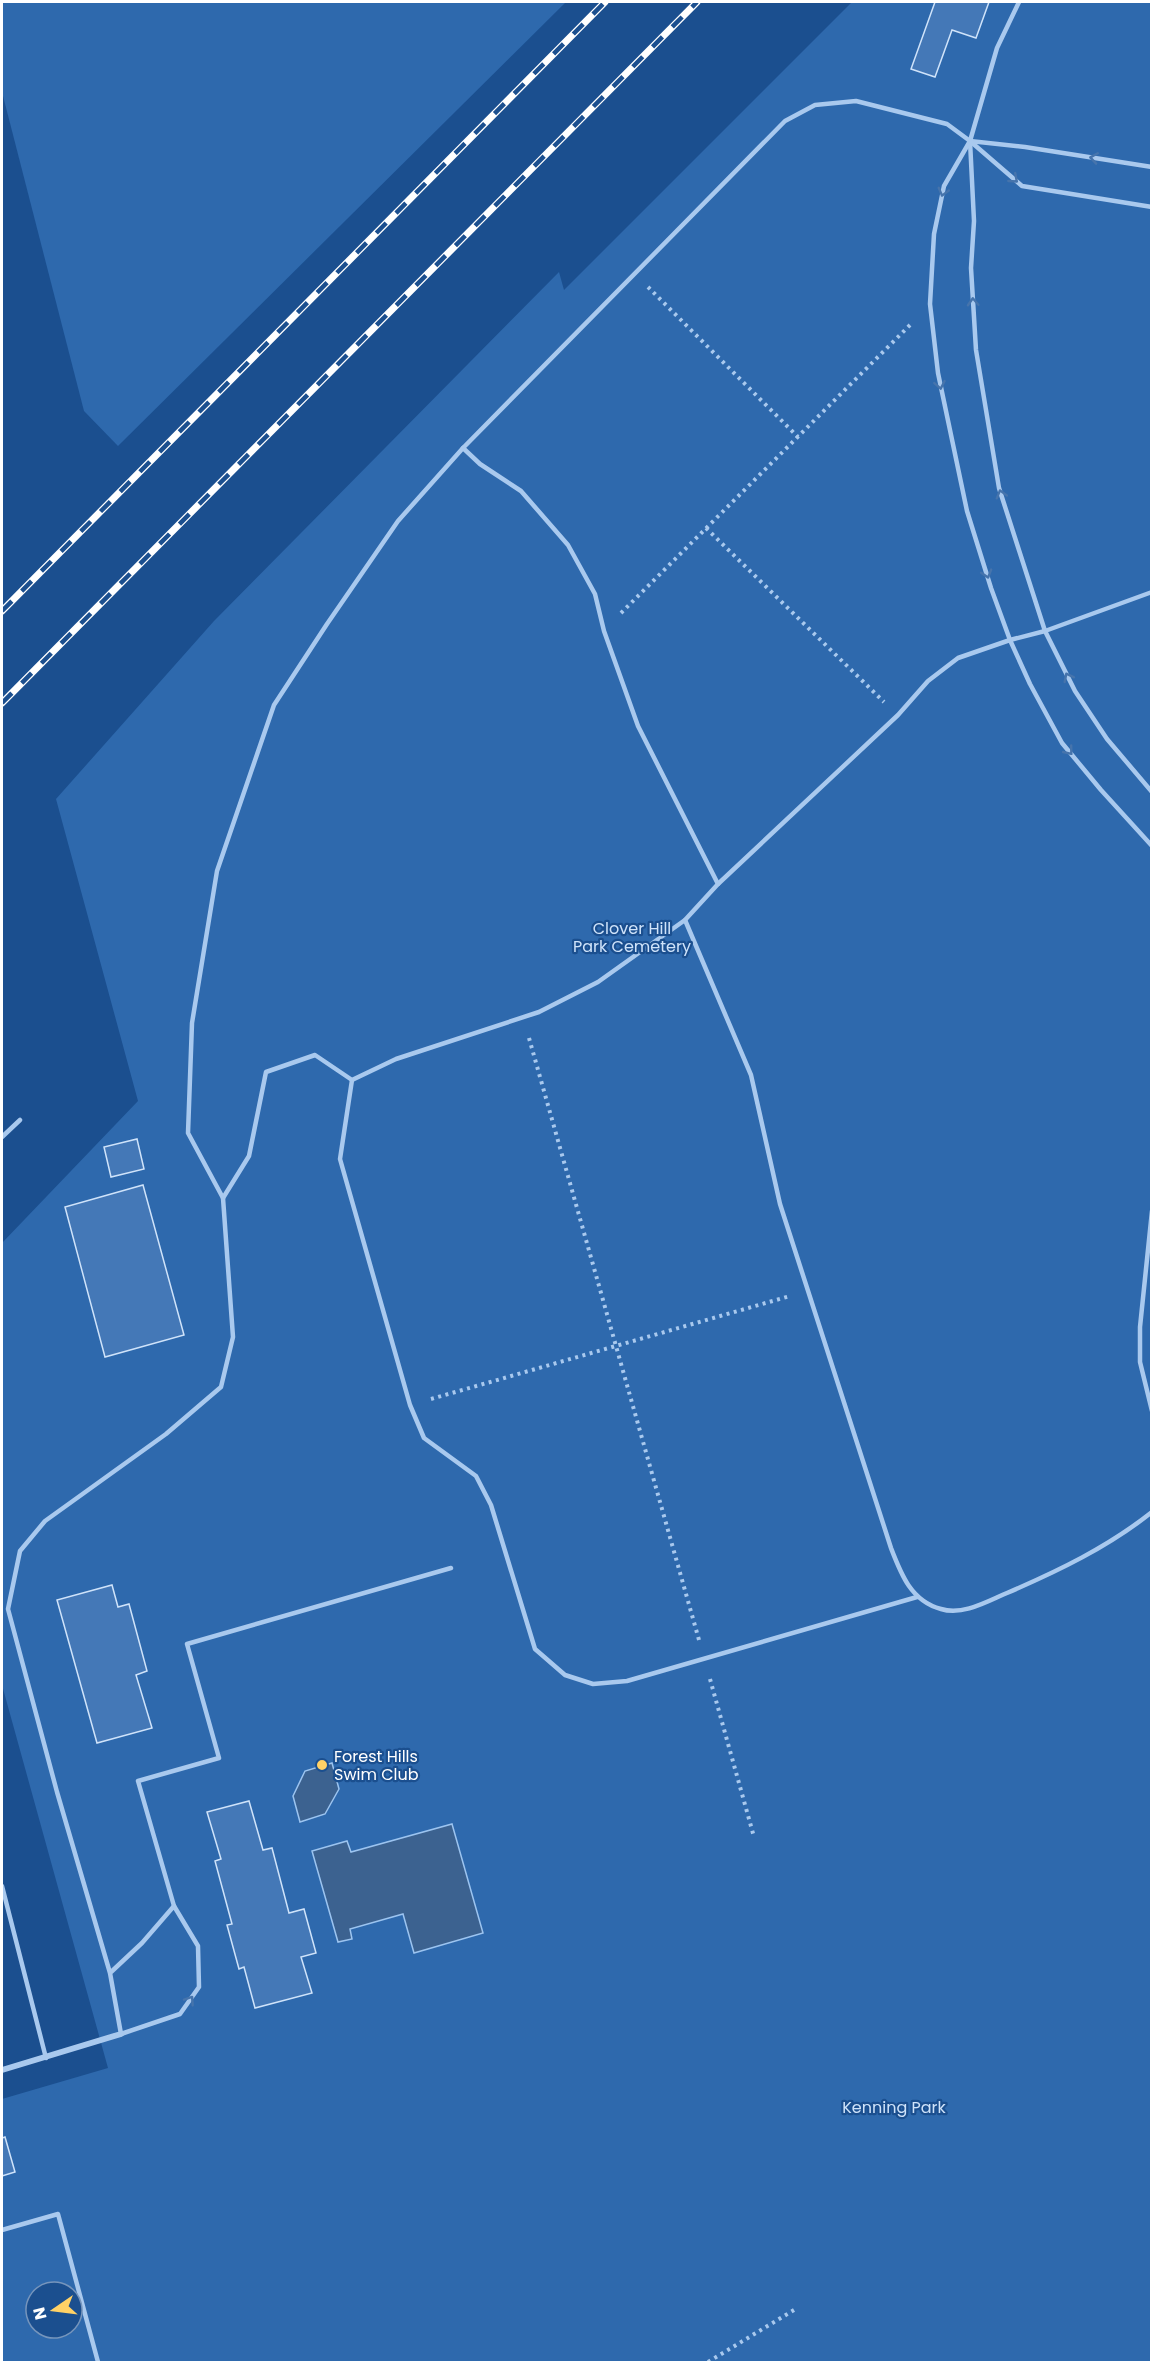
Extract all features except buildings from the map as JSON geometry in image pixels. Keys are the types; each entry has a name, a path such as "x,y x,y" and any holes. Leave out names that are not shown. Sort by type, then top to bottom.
{"street":[{"path":"2,2070 121,2034"}],"lane":[{"path":"1019,2 997,48 970,141 944,186 934,234 930,304 938,373 967,511 1010,640 1030,684 1062,743 1152,846"},
{"path":"451,1568 187,1644 219,1758 138,1781 174,1906 198,1946 199,1987 180,2014 121,2034 110,1973 57,1791 8,1609 20,1551 45,1521 166,1434 221,1387 233,1337 224,1198 188,1133 192,1023 217,871 274,705 398,521 463,448 785,121 815,105 856,101 947,124 1022,186 1152,207"},
{"path":"970,141 1025,147 1152,167"},
{"path":"970,141 974,221 971,268 976,350 984,411 999,488 1045,631 1075,691 1107,740 1152,792"},
{"path":"463,448 480,464 521,491 568,545 595,594 604,630 638,726 718,884"},
{"path":"352,1080 396,1059 539,1012 598,982 685,920 718,884 898,715 928,681 958,658 1045,631 1152,592"},
{"path":"685,920 751,1075 780,1204 891,1548 902,1577 917,1597 942,1610 970,1608 1061,1570 1131,1529 1152,1512"},
{"path":"224,1198 249,1156 266,1072 315,1054 352,1080"},
{"path":"352,1080 340,1159 410,1405 424,1438 477,1476 490,1505 536,1649 565,1675 593,1684 627,1681 917,1597"},
{"path":"2,1137 20,1120"},
{"path":"1152,1211 1140,1327 1140,1362 1152,1411"},
{"path":"2,1886 46,2058"},
{"path":"110,1973 142,1943 174,1906"},
{"path":"2,2230 58,2214 98,2362"}],"path":[{"path":"634,274 798,437"},
{"path":"604,630 930,304"},
{"path":"706,528 898,715"},
{"path":"523,1018 754,1837"},
{"path":"410,1405 808,1291"},
{"path":"708,2362 794,2310"}],"green space":[{"path":"2,2 566,2 118,446 84,411 2,92"},
{"name":"Clover Hill Park Cemetery","path":"852,2 1151,2 1151,2362 2,2362 2,2099 108,2068 2,1685 2,1243 138,1101 56,799 214,621 559,272 564,290"}],"shaded area":[{"path":"332,1763 339,1789 325,1814 300,1822 293,1796 305,1771"},
{"path":"452,1824 483,1933 414,1953 403,1914 350,1929 352,1939 338,1942 312,1851 347,1841 351,1852"}],"railway":[{"path":"2,611 605,2"},
{"path":"2,703 697,2"}],"place":[{"name":"Forest Hills Swim Club","path":"322,1765"}],"park label":[{"name":"Kenning Park","path":"894,2107"}]}
